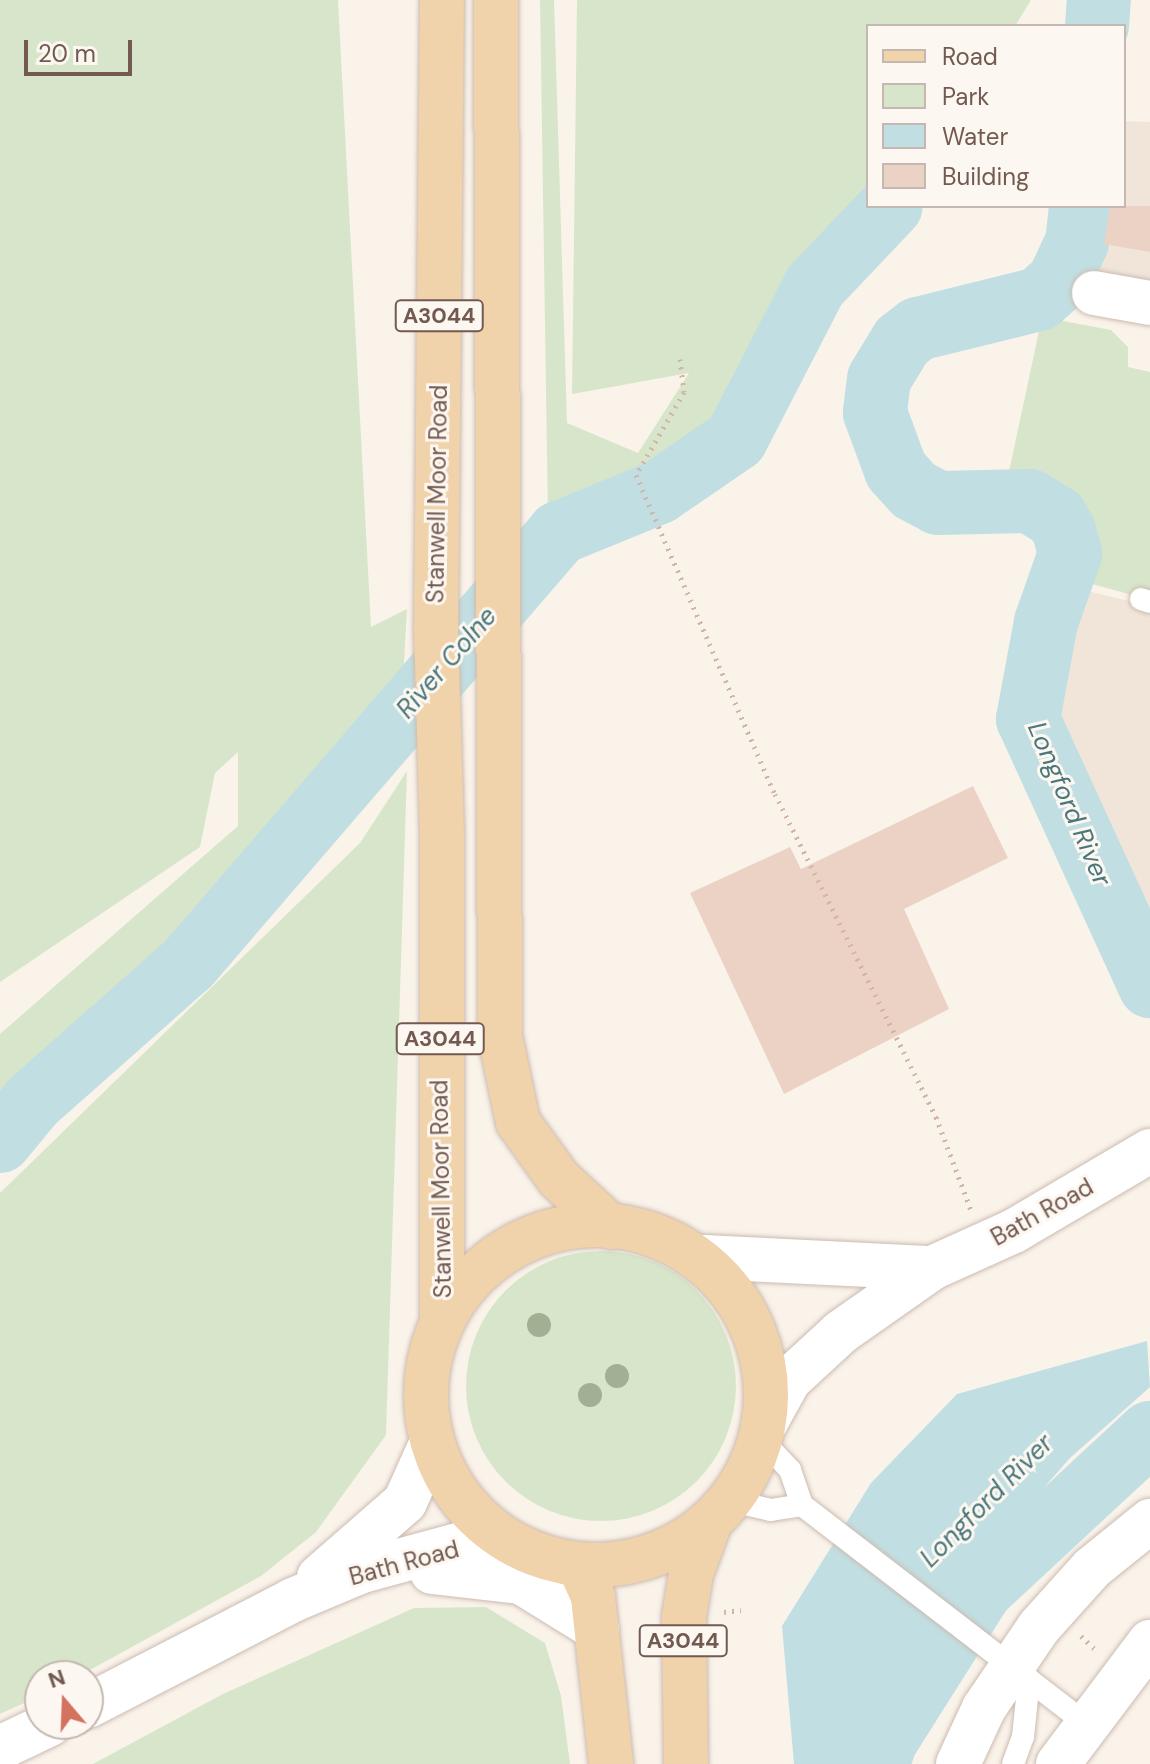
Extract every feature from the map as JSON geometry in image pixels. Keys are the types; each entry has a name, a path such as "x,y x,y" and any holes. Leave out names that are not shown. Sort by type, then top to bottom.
{"main road":[{"name":"Stanwell Moor Road","path":"442,0 436,632 437,755 442,833 442,1323"},
{"name":"A3044","path":"496,0 500,1036 518,1122 559,1179 611,1227"},
{"path":"611,1227 649,1235 704,1257 738,1296 758,1341 766,1378 762,1432 721,1511 675,1548 643,1559 579,1565 518,1548 475,1515 448,1480 432,1442 424,1397 442,1323 465,1284 497,1252 532,1235 611,1227"},
{"name":"A3044","path":"686,1764 684,1617 691,1574 721,1511"},
{"path":"579,1565 593,1597 611,1764"}],"street":[{"path":"1094,293 1150,303"},
{"name":"Bath Road","path":"762,1432 789,1380 841,1332 932,1268 984,1245 1150,1151"},
{"name":"Bath Road","path":"704,1257 932,1268"},
{"name":"Bath Road","path":"293,1600 405,1502 432,1442"},
{"path":"958,1764 1009,1664 1092,1568 1150,1521"},
{"name":"Bath Road","path":"104,1698 293,1600 362,1571 458,1545 518,1548"},
{"path":"362,1571 459,1572 521,1582 597,1629"},
{"path":"1058,1764 1150,1642"},
{"path":"0,1748 24,1736"}],"lane":[{"path":"762,1432 790,1470 806,1508 1086,1724"},
{"path":"721,1511 806,1508"},
{"path":"1009,1664 1023,1737 1013,1764"}],"path":[{"path":"680,359 684,392 636,475 775,794 936,1117 984,1245"},
{"path":"1072,1627 1103,1657"}],"shaded area":[{"path":"1126,121 1150,122 1150,284 1080,271 1092,246 1095,208 1126,208"},
{"path":"1079,589 1150,606 1150,965 1131,914 1052,774 1042,718 1054,646"}],"green space":[{"path":"0,0 338,0 371,627 407,609 401,716 0,1107 0,1034 238,826 238,752 215,773 200,847 0,982"},
{"path":"540,0 554,0 567,423 638,453 689,373 572,394 577,0 1031,0 1016,24 866,24 866,198 763,324 722,410 611,497 548,519"},
{"path":"1042,317 1111,330 1128,347 1128,367 1150,372 1150,600 1085,582 1086,552 1079,522 1066,503 1047,491 1007,481"},
{"path":"407,771 386,1435 316,1532 261,1576 104,1662 24,1660 24,1703 0,1714 0,1193 360,843"},
{"path":"614,1251 653,1261 697,1290 726,1334 734,1360 734,1412 726,1438 697,1482 653,1511 614,1521 588,1521 537,1505 515,1491 496,1472 476,1438 468,1412 466,1373 482,1322 496,1300 515,1281 549,1261 575,1253"},
{"path":"486,1607 545,1643 561,1696 570,1764 93,1764 223,1694 414,1608"}],"water":[{"path":"1147,1341 1150,1387 1070,1458 918,1631 853,1764 794,1764 782,1626 871,1483 957,1394"}],"building":[{"path":"1150,206 1150,252 1104,244 1110,208"},
{"path":"973,786 1008,858 904,909 949,1009 784,1094 690,893 790,847 801,869"}],"waterway":[{"name":"River Colne","path":"1097,24 1099,0"},
{"name":"River Colne","path":"0,1141 33,1101 188,964 559,533 659,492 736,439 815,286 889,208"},
{"name":"Longford River","path":"1081,208 1077,242 1059,281 1039,299 918,329 902,341 879,379 875,413 896,470 914,490 938,503 1030,501 1056,517 1064,531 1070,554 1046,622 1028,719 1150,986"},
{"path":"878,1764 885,1742 981,1590 1150,1433"}]}
